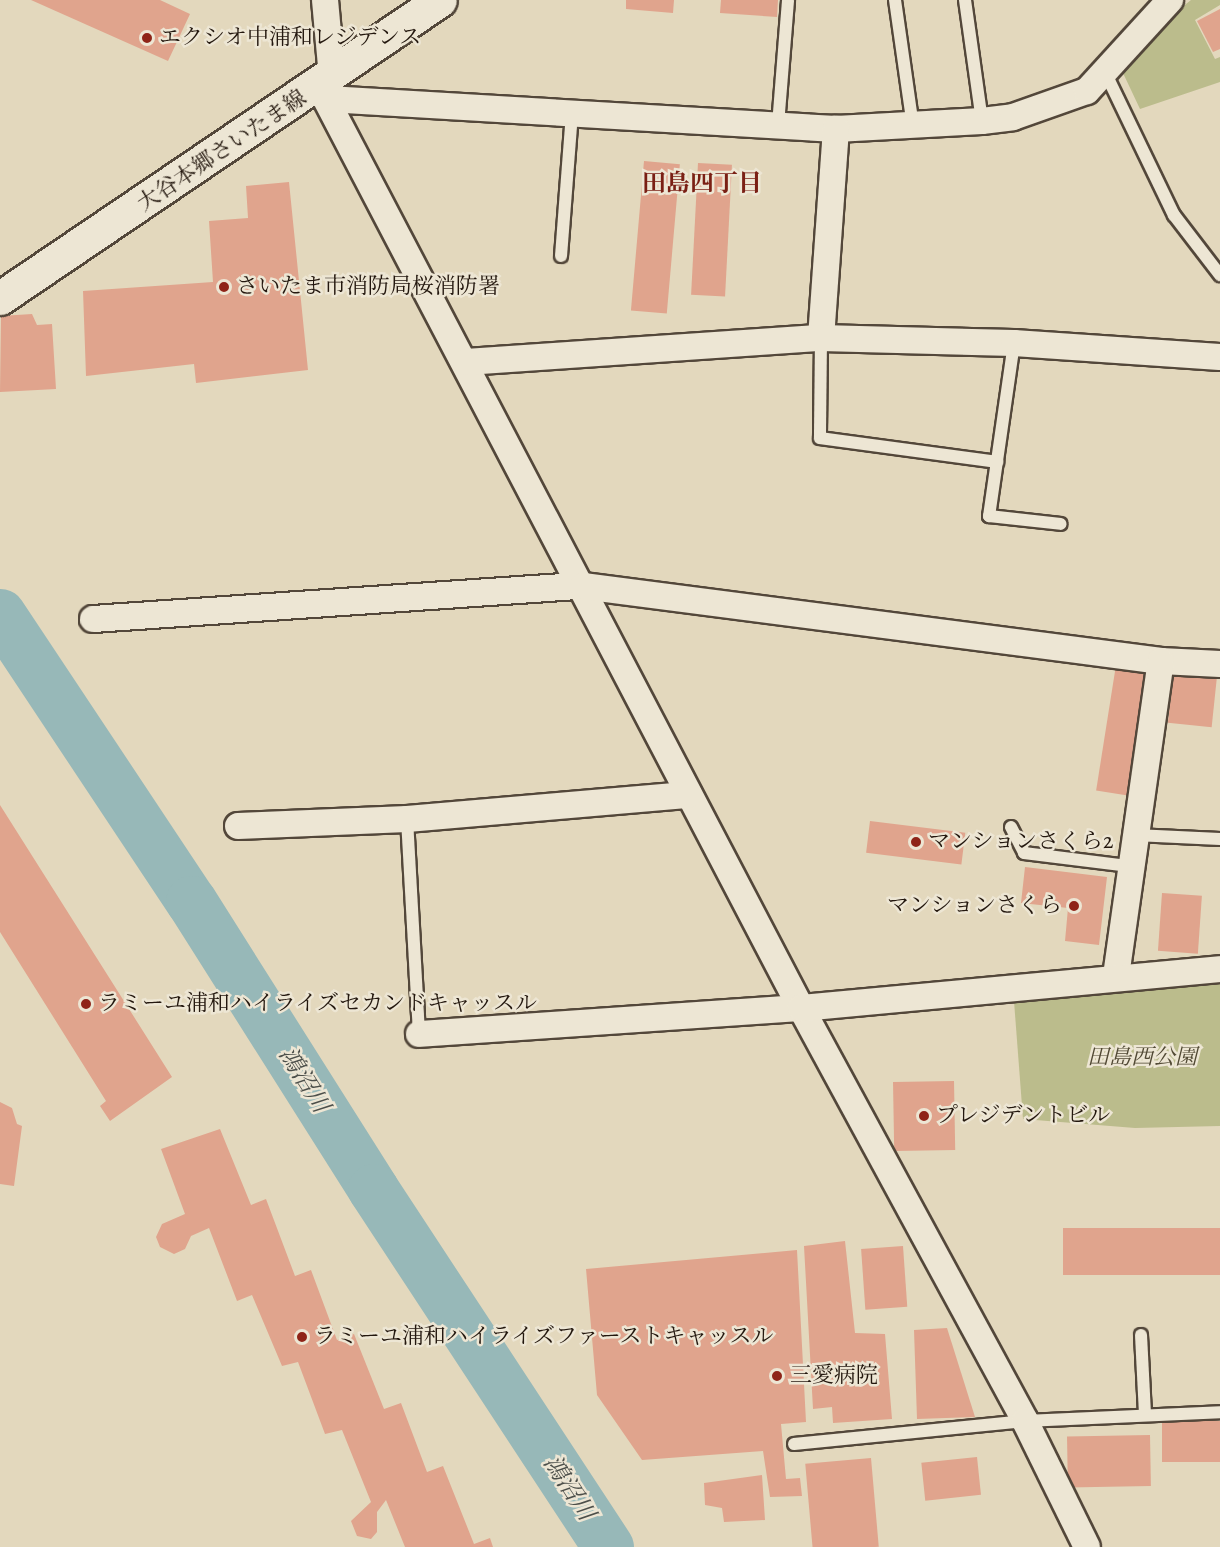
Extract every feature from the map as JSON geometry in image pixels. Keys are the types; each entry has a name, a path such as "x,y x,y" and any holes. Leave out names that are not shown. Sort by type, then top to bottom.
{"main road":[{"name":"大谷本郷さいたま線","path":"0,298 326,87 440,0"}],"street":[{"path":"325,0 326,87 689,795 801,1008 1026,1420 1087,1547"},
{"path":"326,87 572,110 836,129 982,121 1013,117 1087,91 1106,74 1170,0"},
{"path":"821,338 836,129"},
{"path":"466,362 821,338 1014,343 1220,357"},
{"path":"93,619 583,586 1161,661 1220,664"},
{"path":"1116,976 1133,835 1161,661"},
{"path":"238,826 407,819 689,795"},
{"path":"419,1034 801,1008 1116,976 1220,969"}],"lane":[{"path":"778,125 788,0"},
{"path":"895,0 913,126"},
{"path":"964,0 982,121"},
{"path":"1106,74 1174,215 1220,275"},
{"path":"561,256 572,110"},
{"path":"821,338 820,438 997,462"},
{"path":"1014,343 989,516 1060,524"},
{"path":"407,819 419,1034"},
{"path":"1011,827 1024,853 1130,866"},
{"path":"1133,835 1220,839"},
{"path":"1141,1335 1145,1415"},
{"path":"794,1444 1026,1420 1220,1412"}],"green space":[{"path":"1191,0 1220,0 1220,5 1195,20 1215,59 1220,57 1220,82 1140,109 1123,73 1160,25"},
{"name":"田島西公園","path":"1216,980 1220,983 1220,1126 1135,1128 1023,1119 1014,1001"}],"building":[{"name":"エクシオ中浦和レジデンス","path":"31,0 160,0 190,14 168,61"},
{"path":"626,0 674,0 673,13 626,9"},
{"path":"721,0 778,0 777,17 720,13"},
{"path":"1220,9 1220,49 1213,52 1197,21"},
{"path":"644,161 680,164 667,314 631,310"},
{"path":"698,163 732,165 725,297 691,295"},
{"name":"さいたま市消防局桜消防署","path":"289,182 308,370 196,383 194,364 86,376 83,291 213,282 209,221 248,218 246,186"},
{"path":"32,314 37,325 52,324 56,389 0,392 1,316"},
{"path":"1116,665 1148,670 1128,795 1096,790"},
{"path":"1173,674 1217,679 1212,727 1168,723"},
{"name":"ラミーユ浦和ハイライズセカンドキャッスル","path":"0,805 172,1077 110,1121 100,1106 106,1101 0,932"},
{"name":"マンションさくら2","path":"870,821 965,833 961,864 866,853"},
{"name":"マンションさくら","path":"1025,867 1107,877 1099,945 1065,941 1068,908 1021,903"},
{"path":"1162,893 1202,896 1198,954 1158,951"},
{"name":"プレジデントビル","path":"954,1081 955,1150 894,1151 893,1082"},
{"path":"0,1102 12,1108 17,1124 22,1126 14,1186 0,1184"},
{"name":"ラミーユ浦和ハイライズファーストキャッスル","path":"220,1129 251,1205 266,1199 295,1276 311,1270 337,1340 354,1334 384,1409 401,1403 427,1472 443,1466 474,1544 490,1538 493,1547 405,1547 386,1500 377,1512 377,1532 371,1539 357,1536 351,1521 371,1502 342,1430 325,1434 298,1362 282,1366 252,1295 237,1301 209,1228 191,1236 185,1249 174,1254 160,1247 156,1237 162,1224 185,1214 161,1149"},
{"path":"1063,1228 1220,1228 1220,1275 1063,1275"},
{"path":"845,1241 855,1333 885,1334 892,1419 833,1423 832,1407 813,1409 804,1246"},
{"path":"903,1246 907,1307 865,1310 861,1249"},
{"path":"797,1250 806,1422 781,1424 786,1479 800,1478 802,1496 770,1497 763,1451 642,1460 597,1395 586,1269"},
{"path":"947,1328 975,1417 917,1419 914,1330"},
{"path":"1162,1421 1220,1421 1220,1462 1162,1462"},
{"path":"1150,1435 1151,1486 1068,1487 1067,1436"},
{"path":"977,1457 981,1495 925,1501 921,1463"},
{"path":"871,1458 879,1547 813,1547 805,1464"},
{"path":"762,1475 765,1520 724,1522 722,1508 705,1505 704,1483"}],"waterway":[{"name":"鴻沼川","path":"0,614 191,901 373,1189 608,1547"}],"place":[{"name":"エクシオ中浦和レジデンス","path":"147,38"},
{"name":"さいたま市消防局桜消防署","path":"224,287"},
{"name":"マンションさくら2","path":"916,842"},
{"name":"マンションさくら","path":"1074,906"},
{"name":"ラミーユ浦和ハイライズセカンドキャッスル","path":"86,1004"},
{"name":"プレジデントビル","path":"924,1116"},
{"name":"ラミーユ浦和ハイライズファーストキャッスル","path":"302,1337"},
{"name":"三愛病院","path":"777,1376"}],"district":[{"name":"田島四丁目","path":"702,184"}]}
